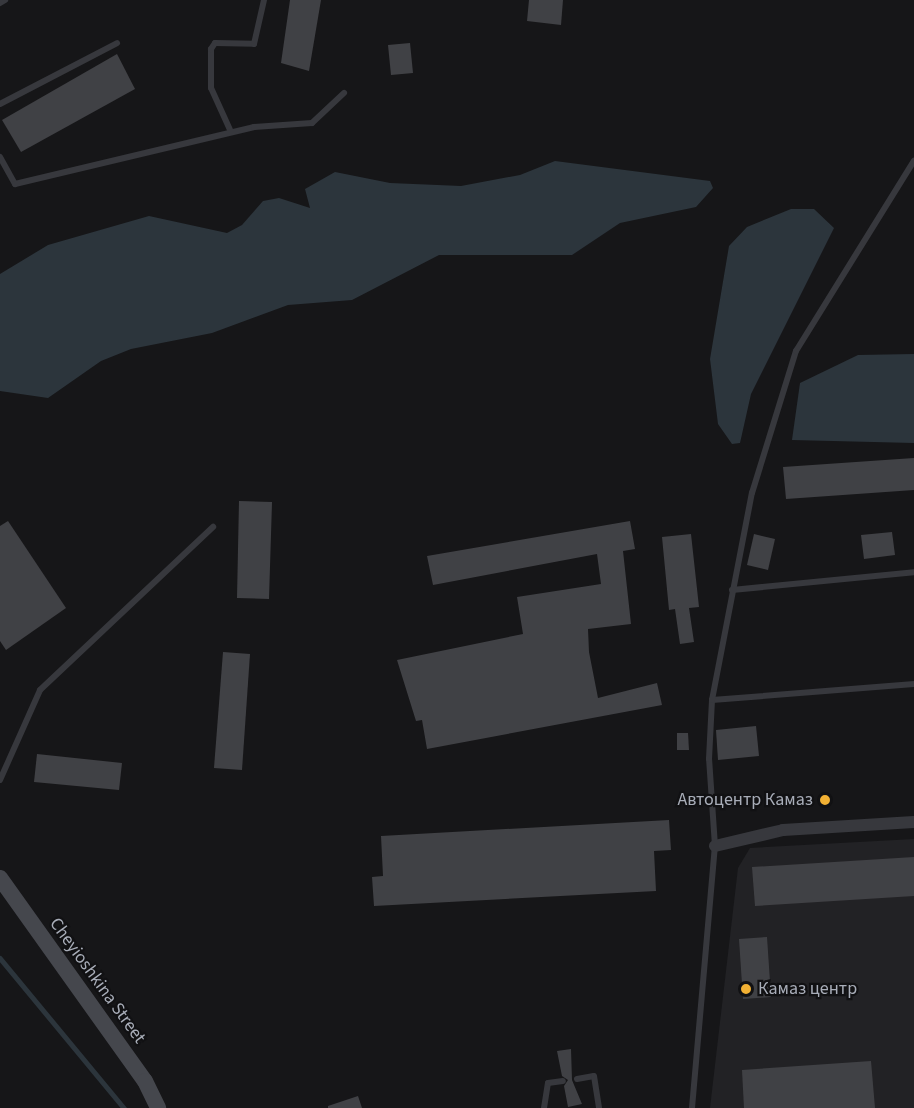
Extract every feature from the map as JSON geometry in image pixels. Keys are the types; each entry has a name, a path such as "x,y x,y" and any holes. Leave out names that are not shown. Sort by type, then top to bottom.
{"street":[{"path":"715,846 783,830 914,822"},
{"name":"Cheyioshkina Street","path":"0,878 145,1081 158,1108"}],"lane":[{"path":"0,3 4,0"},
{"path":"231,132 211,88 211,49 214,44 254,44 264,0"},
{"path":"0,104 117,43"},
{"path":"0,157 15,183 231,132 312,123 344,93"},
{"path":"692,1108 715,846 709,759 712,700 752,493 796,351 914,161"},
{"path":"0,780 40,690 213,526"},
{"path":"732,590 914,572"},
{"path":"712,700 914,684"},
{"path":"577,1079 594,1076 599,1108"},
{"path":"544,1108 548,1083 563,1081"}],"shaded area":[{"path":"555,161 710,181 713,188 696,207 620,223 572,255 439,255 352,300 288,305 212,333 131,349 101,361 48,398 0,391 0,274 48,245 149,216 227,233 242,225 263,201 279,198 310,208 305,189 335,172 390,183 461,186 520,175"},
{"path":"791,209 814,209 834,228 751,394 740,443 732,444 718,424 710,359 729,246 747,227"},
{"path":"914,354 914,443 792,440 800,383 858,355"},
{"path":"914,839 914,1108 710,1108 738,868 750,848"}],"building":[{"path":"290,0 321,0 309,71 281,63"},
{"path":"529,0 563,0 561,25 527,21"},
{"path":"410,43 413,73 391,75 388,45"},
{"path":"117,54 135,89 21,152 2,120"},
{"path":"914,458 914,490 786,499 783,467"},
{"path":"239,501 272,502 269,599 237,598"},
{"path":"8,521 66,608 6,650 0,641 0,526"},
{"path":"630,521 635,549 623,551 631,624 588,629 589,652 598,698 657,683 662,705 427,749 422,720 416,721 397,660 523,634 517,597 601,584 597,554 433,585 427,556"},
{"path":"892,532 895,555 864,559 861,535"},
{"path":"691,534 699,607 689,608 694,642 680,644 675,609 669,610 662,537"},
{"path":"754,534 775,539 768,570 747,565"},
{"path":"223,652 250,654 242,770 214,768"},
{"path":"756,726 759,756 718,760 716,730"},
{"path":"677,733 688,733 689,750 677,750"},
{"path":"37,754 122,763 119,790 34,782"},
{"path":"669,820 671,850 654,851 656,891 374,906 372,877 383,876 381,836"},
{"path":"914,857 914,896 755,906 752,867"},
{"path":"767,937 771,997 743,999 739,939"},
{"path":"571,1049 572,1080 582,1104 568,1107 564,1086 568,1080 562,1076 557,1051"},
{"path":"871,1061 875,1108 744,1108 742,1070"},
{"path":"358,1096 362,1108 328,1108 328,1106"}],"waterway":[{"path":"0,958 124,1108"}],"place":[{"name":"Автоцентр Камаз","path":"825,800"},
{"name":"Камаз центр","path":"746,989"}]}
